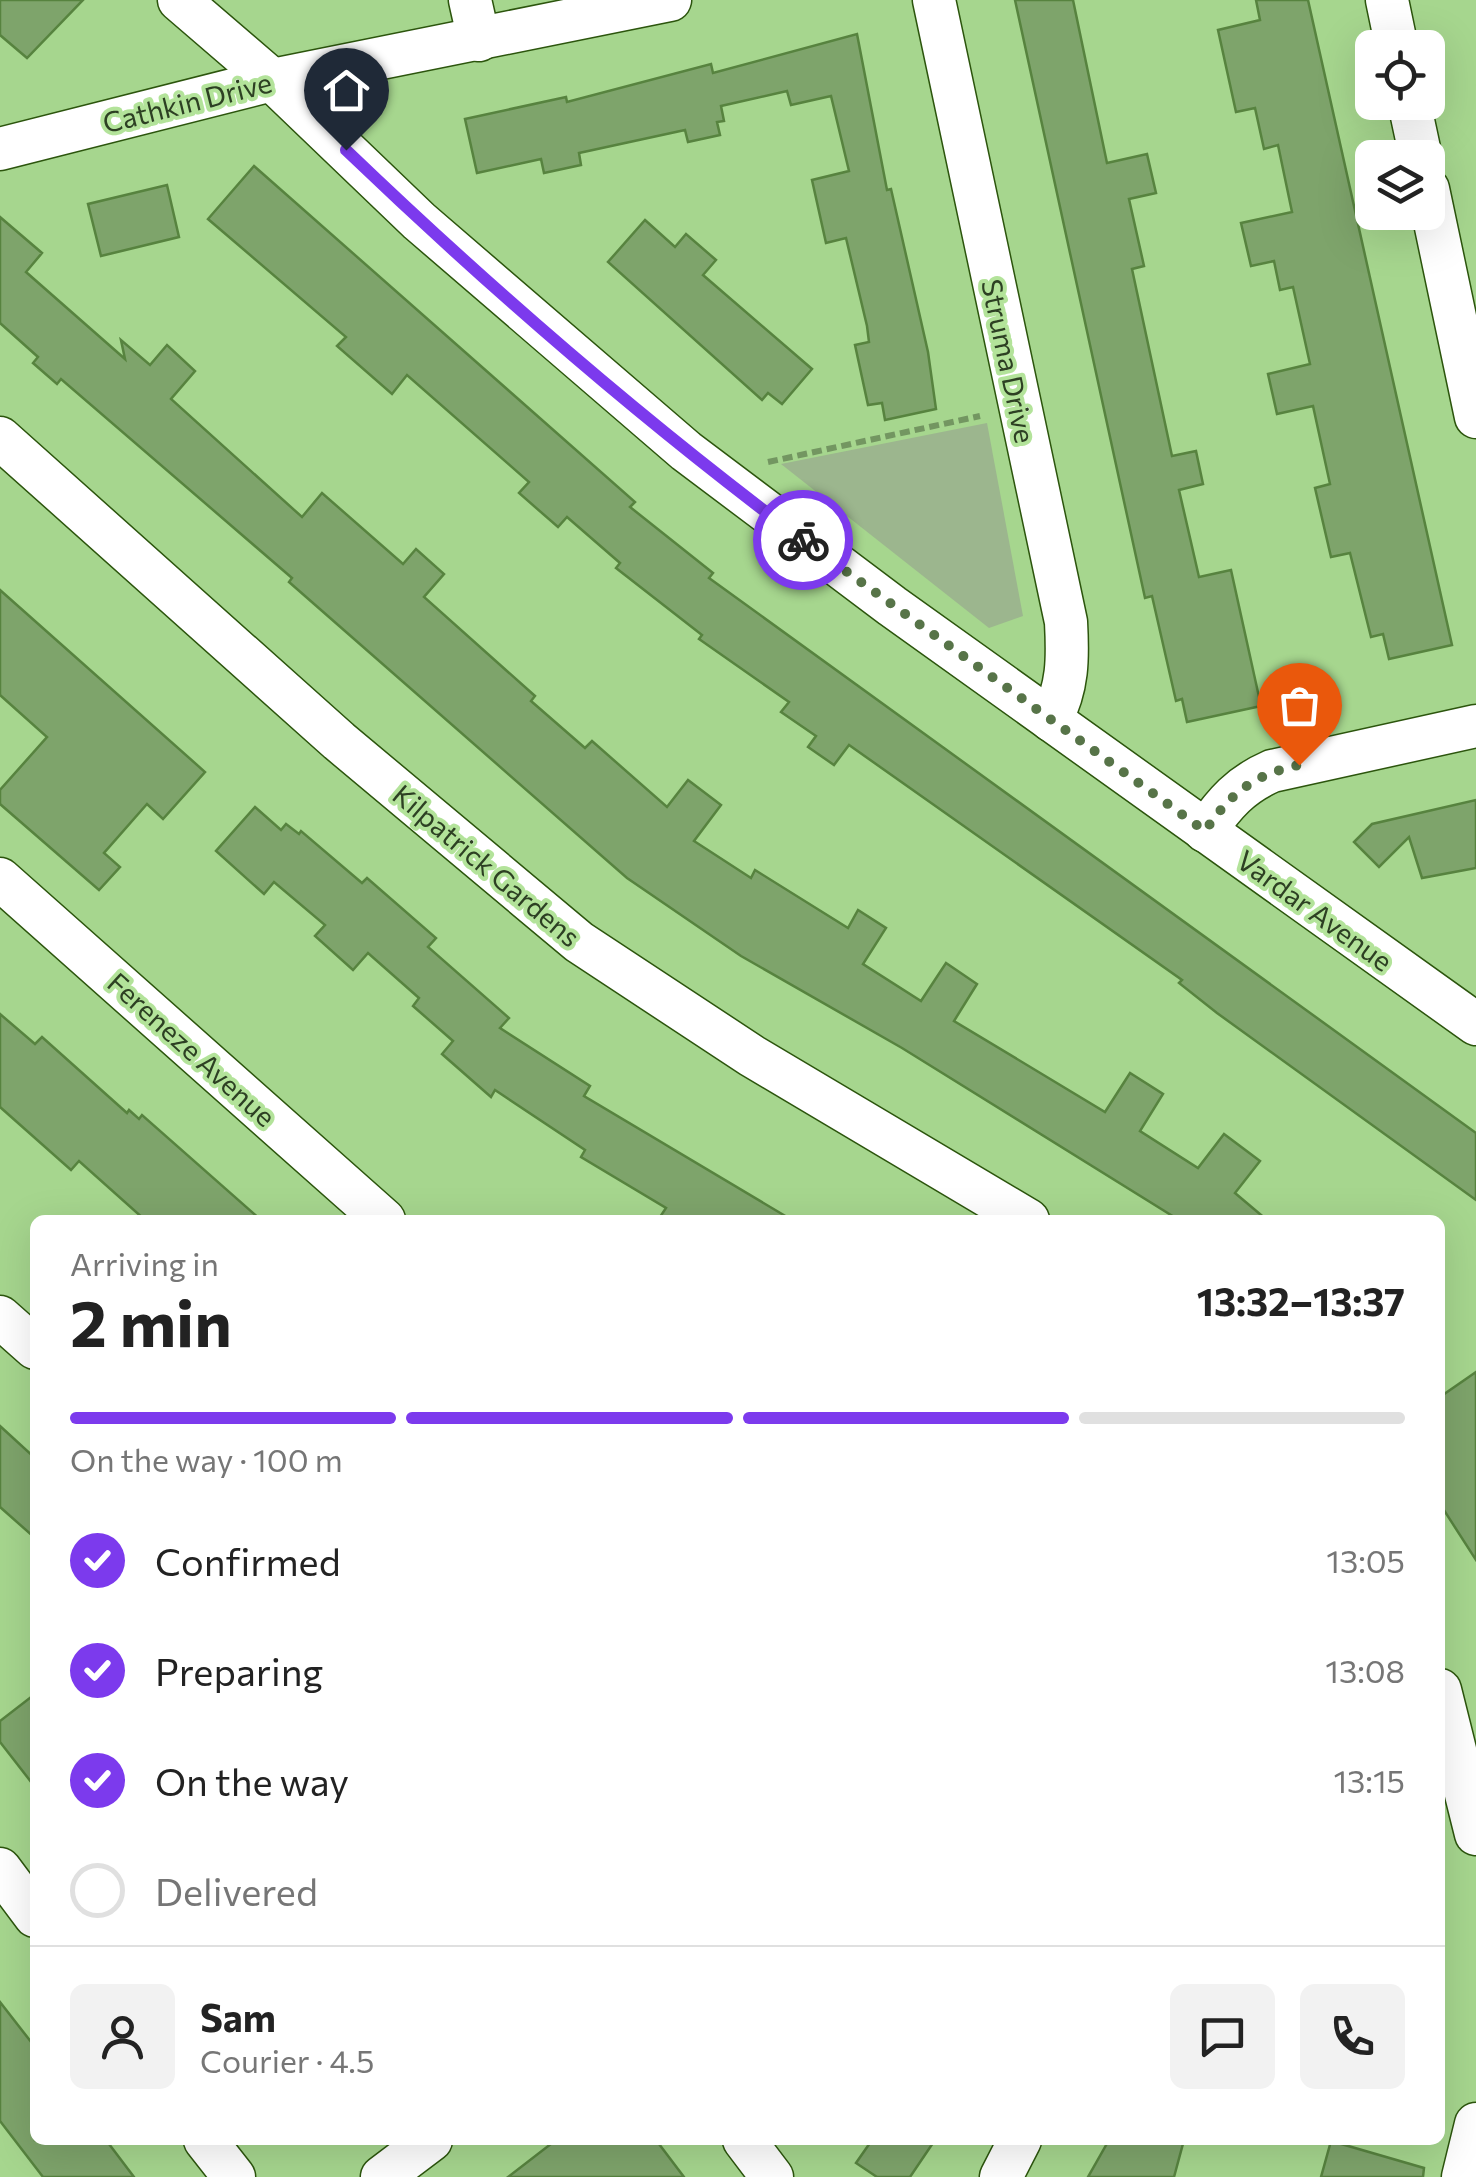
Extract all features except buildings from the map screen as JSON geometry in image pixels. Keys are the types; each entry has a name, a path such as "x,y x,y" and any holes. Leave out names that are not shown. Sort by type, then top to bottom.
{"street":[{"name":"Vardar Avenue","path":"178,0 272,80 433,233 718,476 1476,1024"},
{"name":"Cathkin Drive","path":"0,149 272,80 475,20 670,0"},
{"name":"Struma Drive","path":"934,0 1066,622 1069,664 1064,695 1052,720"},
{"path":"1387,0 1393,30"},
{"path":"1437,230 1476,416"},
{"name":"Kilpatrick Gardens","path":"0,438 310,716 579,942 752,1056 1020,1215"},
{"path":"1205,831 1228,798 1246,782 1272,771 1476,726"},
{"name":"Fereneze Avenue","path":"0,879 378,1215"},
{"path":"0,1317 30,1344"},
{"path":"1445,1715 1466,1820"},
{"path":"0,1868 30,1909"},
{"path":"1464,2177 1476,2124"},
{"path":"209,2145 234,2177"},
{"path":"382,2177 425,2145"},
{"path":"748,2145 772,2177"},
{"path":"1001,2177 1017,2145"}],"path":[{"path":"718,476 1018,408"}],"green space":[{"path":"987,423 1023,616 989,628 781,464"}],"way so far":[{"path":"803,540 1205,831 1228,798 1246,782 1299,765"}],"route":[{"path":"346,150 419,221 686,451 803,540"}]}
